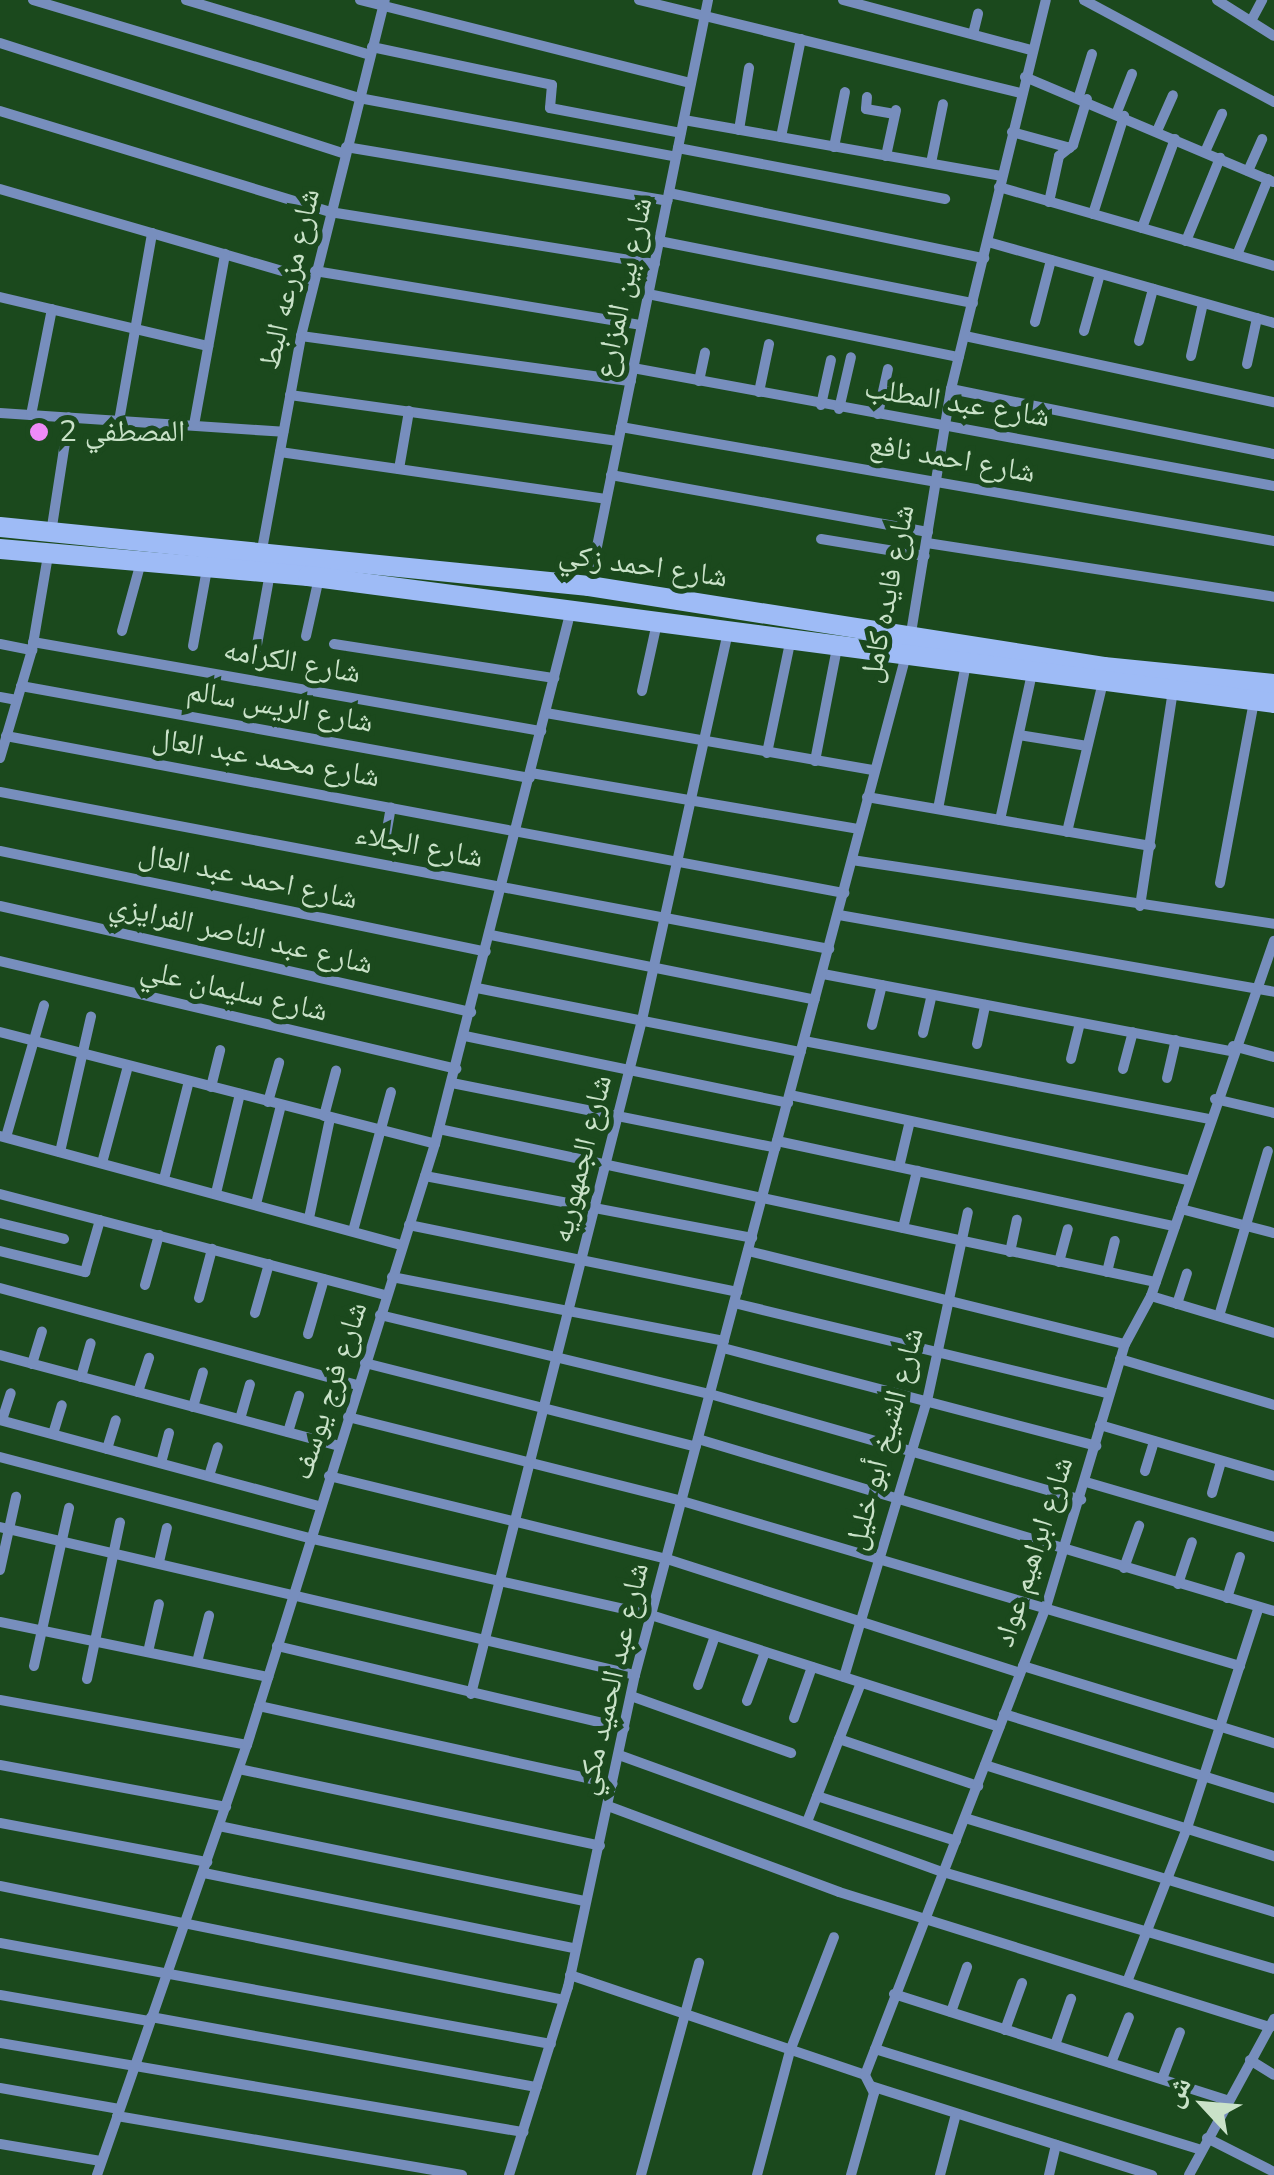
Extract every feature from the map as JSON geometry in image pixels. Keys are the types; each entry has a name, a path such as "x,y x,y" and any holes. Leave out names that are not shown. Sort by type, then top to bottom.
{"street":[{"path":"34,0 359,98 946,199"},
{"path":"186,0 371,51 552,85 550,108 681,133"},
{"path":"360,0 691,83"},
{"path":"639,0 1021,93"},
{"name":"شارع بين المزارع","path":"589,586 708,0"},
{"path":"844,0 1031,50"},
{"name":"شارع فايده كامل","path":"764,1194 908,647 951,390 1024,77 1046,0"},
{"path":"1084,0 1274,102"},
{"path":"1217,0 1274,36"},
{"path":"1250,21 1262,0"},
{"name":"شارع مزرعه البط","path":"256,650 263,566 300,336 384,4"},
{"path":"973,34 978,14"},
{"path":"780,137 801,39"},
{"path":"0,43 346,150 668,197 984,258"},
{"path":"1049,202 1059,156 1070,148 1092,54"},
{"path":"739,130 750,68"},
{"path":"1093,214 1132,74"},
{"path":"1024,77 1083,97 1271,180 1238,255"},
{"path":"834,146 845,92"},
{"path":"1157,131 1173,94"},
{"path":"867,97 866,108 896,112 886,156"},
{"path":"931,163 943,104"},
{"path":"0,111 330,212 654,264"},
{"path":"1205,152 1222,114"},
{"path":"684,120 931,163 1000,182 1049,202 1274,266"},
{"path":"1012,132 1070,148"},
{"path":"1142,228 1175,139"},
{"path":"1248,170 1262,139"},
{"path":"1186,241 1220,158"},
{"path":"0,189 225,254 314,275 642,325"},
{"path":"119,420 132,328 152,233"},
{"path":"659,241 973,303"},
{"path":"988,242 1274,323"},
{"path":"194,425 225,254"},
{"path":"1035,322 1052,260"},
{"path":"1084,331 1100,274"},
{"path":"1139,341 1153,289"},
{"path":"648,294 959,357"},
{"path":"0,297 208,346"},
{"path":"1191,356 1202,302"},
{"path":"30,415 52,309"},
{"path":"1247,364 1256,318"},
{"path":"300,336 631,381"},
{"path":"964,336 1274,402"},
{"path":"760,392 770,344"},
{"path":"699,382 704,353"},
{"path":"840,409 852,357"},
{"path":"821,405 831,360"},
{"name":"شارع عبد المطلب","path":"633,368 1274,486"},
{"path":"878,414 888,368"},
{"path":"951,390 1274,454"},
{"path":"290,395 618,440"},
{"path":"399,469 409,412"},
{"path":"0,413 284,432"},
{"path":"1,752 33,646 69,417"},
{"name":"شارع احمد نافع","path":"621,427 1274,541"},
{"path":"280,452 606,500"},
{"path":"611,475 927,538 1274,596"},
{"name":"شارع احمد زكي","path":"0,526 51,530 320,577 728,634 836,648 908,647 966,662 1103,682 1274,684"},
{"path":"821,539 925,556"},
{"name":"شارع احمد زكي","path":"0,549 48,557 207,569 263,566 589,586 908,647 1174,682 1264,702"},
{"path":"122,631 141,562"},
{"path":"192,646 207,569"},
{"path":"306,636 320,577"},
{"name":"شارع فرج يوسف","path":"97,2175 247,1746 439,1129 571,610"},
{"path":"642,691 657,623"},
{"name":"شارع الجمهوريه","path":"471,1694 642,1020 728,634"},
{"path":"767,753 790,642"},
{"name":"شارع الكرامه","path":"0,644 33,646 541,731"},
{"path":"334,644 554,678"},
{"path":"815,761 836,648"},
{"path":"938,809 966,662"},
{"path":"1000,820 1032,673"},
{"path":"1067,832 1103,682"},
{"path":"1140,906 1174,682"},
{"name":"شارع الريس سالم","path":"21,686 530,776 860,829"},
{"path":"0,697 17,700"},
{"path":"1220,883 1264,702"},
{"path":"546,713 874,770"},
{"path":"1019,734 1087,746"},
{"name":"شارع محمد عبد العال","path":"6,736 844,893"},
{"name":"شارع الجلاء","path":"0,792 830,949"},
{"path":"867,797 1150,846"},
{"path":"386,834 392,807"},
{"name":"شارع احمد عبد العال","path":"0,851 486,952"},
{"path":"852,860 1274,924"},
{"name":"شارع عبد الناصر الفرايزي","path":"0,906 471,1012"},
{"path":"838,915 1274,992"},
{"path":"491,935 816,1000"},
{"name":"شارع ابراهيم عواد","path":"851,2175 875,2049 1046,1607 1125,1344 1151,1296 1232,1048 1274,941"},
{"name":"شارع سليمان علي","path":"0,962 456,1070"},
{"path":"822,974 1274,1057"},
{"path":"872,1026 882,986"},
{"path":"477,988 1209,1120"},
{"path":"923,1033 932,995"},
{"path":"44,1005 3,1137 402,1244"},
{"path":"977,1044 985,1005"},
{"path":"60,1152 91,1017"},
{"path":"1071,1059 1080,1023"},
{"path":"0,1032 434,1144"},
{"path":"1123,1069 1133,1032"},
{"path":"465,1036 910,1120 1190,1180"},
{"path":"1167,1078 1176,1040"},
{"path":"210,1087 220,1050"},
{"path":"268,1102 279,1064"},
{"path":"102,1162 128,1066"},
{"path":"309,1218 336,1072"},
{"path":"164,1179 189,1081"},
{"path":"452,1084 899,1167 1175,1226"},
{"path":"354,1231 391,1092"},
{"path":"216,1193 240,1094"},
{"path":"1216,1099 1274,1113"},
{"path":"256,1204 281,1105"},
{"path":"899,1167 910,1120"},
{"path":"439,1129 764,1194 1156,1282"},
{"path":"1219,1316 1268,1151"},
{"path":"904,1228 916,1171"},
{"path":"424,1176 752,1238"},
{"path":"0,1194 386,1295"},
{"name":"شارع عبد الحميد مكي","path":"509,2175 564,2000 572,1948 600,1846 635,1676 764,1194"},
{"path":"1181,1208 1274,1234"},
{"name":"شارع الشيخ أبو خليل","path":"844,1677 927,1401 968,1212"},
{"path":"0,1251 85,1272 100,1220"},
{"path":"1010,1252 1018,1220"},
{"path":"0,1223 64,1240"},
{"path":"408,1225 582,1260 1109,1394"},
{"path":"1059,1262 1068,1229"},
{"path":"146,1284 159,1236"},
{"path":"1107,1272 1116,1241"},
{"path":"199,1298 212,1250"},
{"path":"748,1251 1125,1344"},
{"path":"255,1313 269,1264"},
{"path":"1177,1304 1187,1274"},
{"path":"392,1277 724,1344 1096,1446"},
{"path":"308,1334 324,1278"},
{"path":"0,1288 358,1385"},
{"path":"1151,1296 1274,1332"},
{"path":"380,1315 710,1394 1081,1500"},
{"path":"32,1364 42,1331"},
{"path":"81,1377 91,1343"},
{"path":"0,1355 339,1446"},
{"path":"138,1392 148,1358"},
{"path":"1120,1359 1274,1406"},
{"path":"365,1363 697,1443 1274,1612"},
{"path":"194,1407 203,1372"},
{"path":"240,1419 250,1384"},
{"path":"11,1393 1,1420 320,1506"},
{"path":"288,1432 299,1396"},
{"path":"53,1434 62,1405"},
{"path":"348,1417 682,1501 1240,1666"},
{"path":"107,1448 116,1420"},
{"path":"1100,1425 1274,1476"},
{"path":"161,1463 170,1433"},
{"path":"1145,1471 1154,1441"},
{"path":"209,1476 218,1446"},
{"path":"0,1457 310,1538 652,1616 999,1727"},
{"path":"1212,1492 1222,1460"},
{"path":"329,1476 666,1559 861,1622 1274,1743"},
{"path":"1086,1482 1274,1537"},
{"path":"0,1570 4,1528 16,1497"},
{"path":"34,1666 70,1508"},
{"path":"87,1679 120,1522"},
{"path":"1124,1568 1138,1526"},
{"path":"4,1528 635,1676"},
{"path":"159,1562 167,1528"},
{"path":"1178,1584 1192,1542"},
{"path":"1227,1598 1240,1557"},
{"path":"148,1652 159,1604"},
{"path":"1127,1982 1187,1828 1259,1607"},
{"path":"197,1662 209,1616"},
{"path":"0,1622 268,1677"},
{"path":"698,1685 715,1636"},
{"path":"277,1646 624,1728"},
{"path":"747,1701 765,1652"},
{"path":"794,1718 812,1667"},
{"path":"807,1822 861,1683"},
{"path":"631,1696 791,1753"},
{"path":"0,1700 247,1746"},
{"path":"260,1706 613,1784"},
{"path":"1004,1714 1274,1798"},
{"path":"840,1739 978,1786"},
{"path":"619,1755 944,1872 1274,1969"},
{"path":"0,1765 226,1807"},
{"path":"986,1766 1274,1856"},
{"path":"239,1768 600,1846"},
{"path":"817,1796 956,1842"},
{"path":"608,1806 924,1918 1272,2023 1226,2100 1189,2175"},
{"path":"965,1818 1274,1912"},
{"path":"0,1823 572,1948"},
{"path":"220,1826 584,1901"},
{"path":"0,1886 188,1920 564,2000"},
{"path":"757,2175 790,2051 834,1938"},
{"path":"0,1943 551,2044"},
{"path":"641,2175 699,1964"},
{"path":"950,2012 967,1967"},
{"path":"570,1974 956,2114 1152,2175"},
{"path":"1005,2030 1022,1983"},
{"path":"894,1994 1226,2100"},
{"path":"0,1995 537,2088"},
{"path":"1055,2045 1072,1999"},
{"path":"1111,2063 1129,2017"},
{"path":"1162,2080 1180,2032"},
{"path":"0,2043 523,2132"},
{"path":"875,2049 1201,2150"},
{"path":"1250,2060 1274,2074"},
{"path":"0,2088 462,2175"},
{"path":"940,2175 956,2114"},
{"path":"1207,2138 1274,2172"},
{"path":"0,2144 101,2161"},
{"path":"1049,2175 1056,2145"}],"place":[{"name":"المصطفي 2","path":"39,432"}]}
